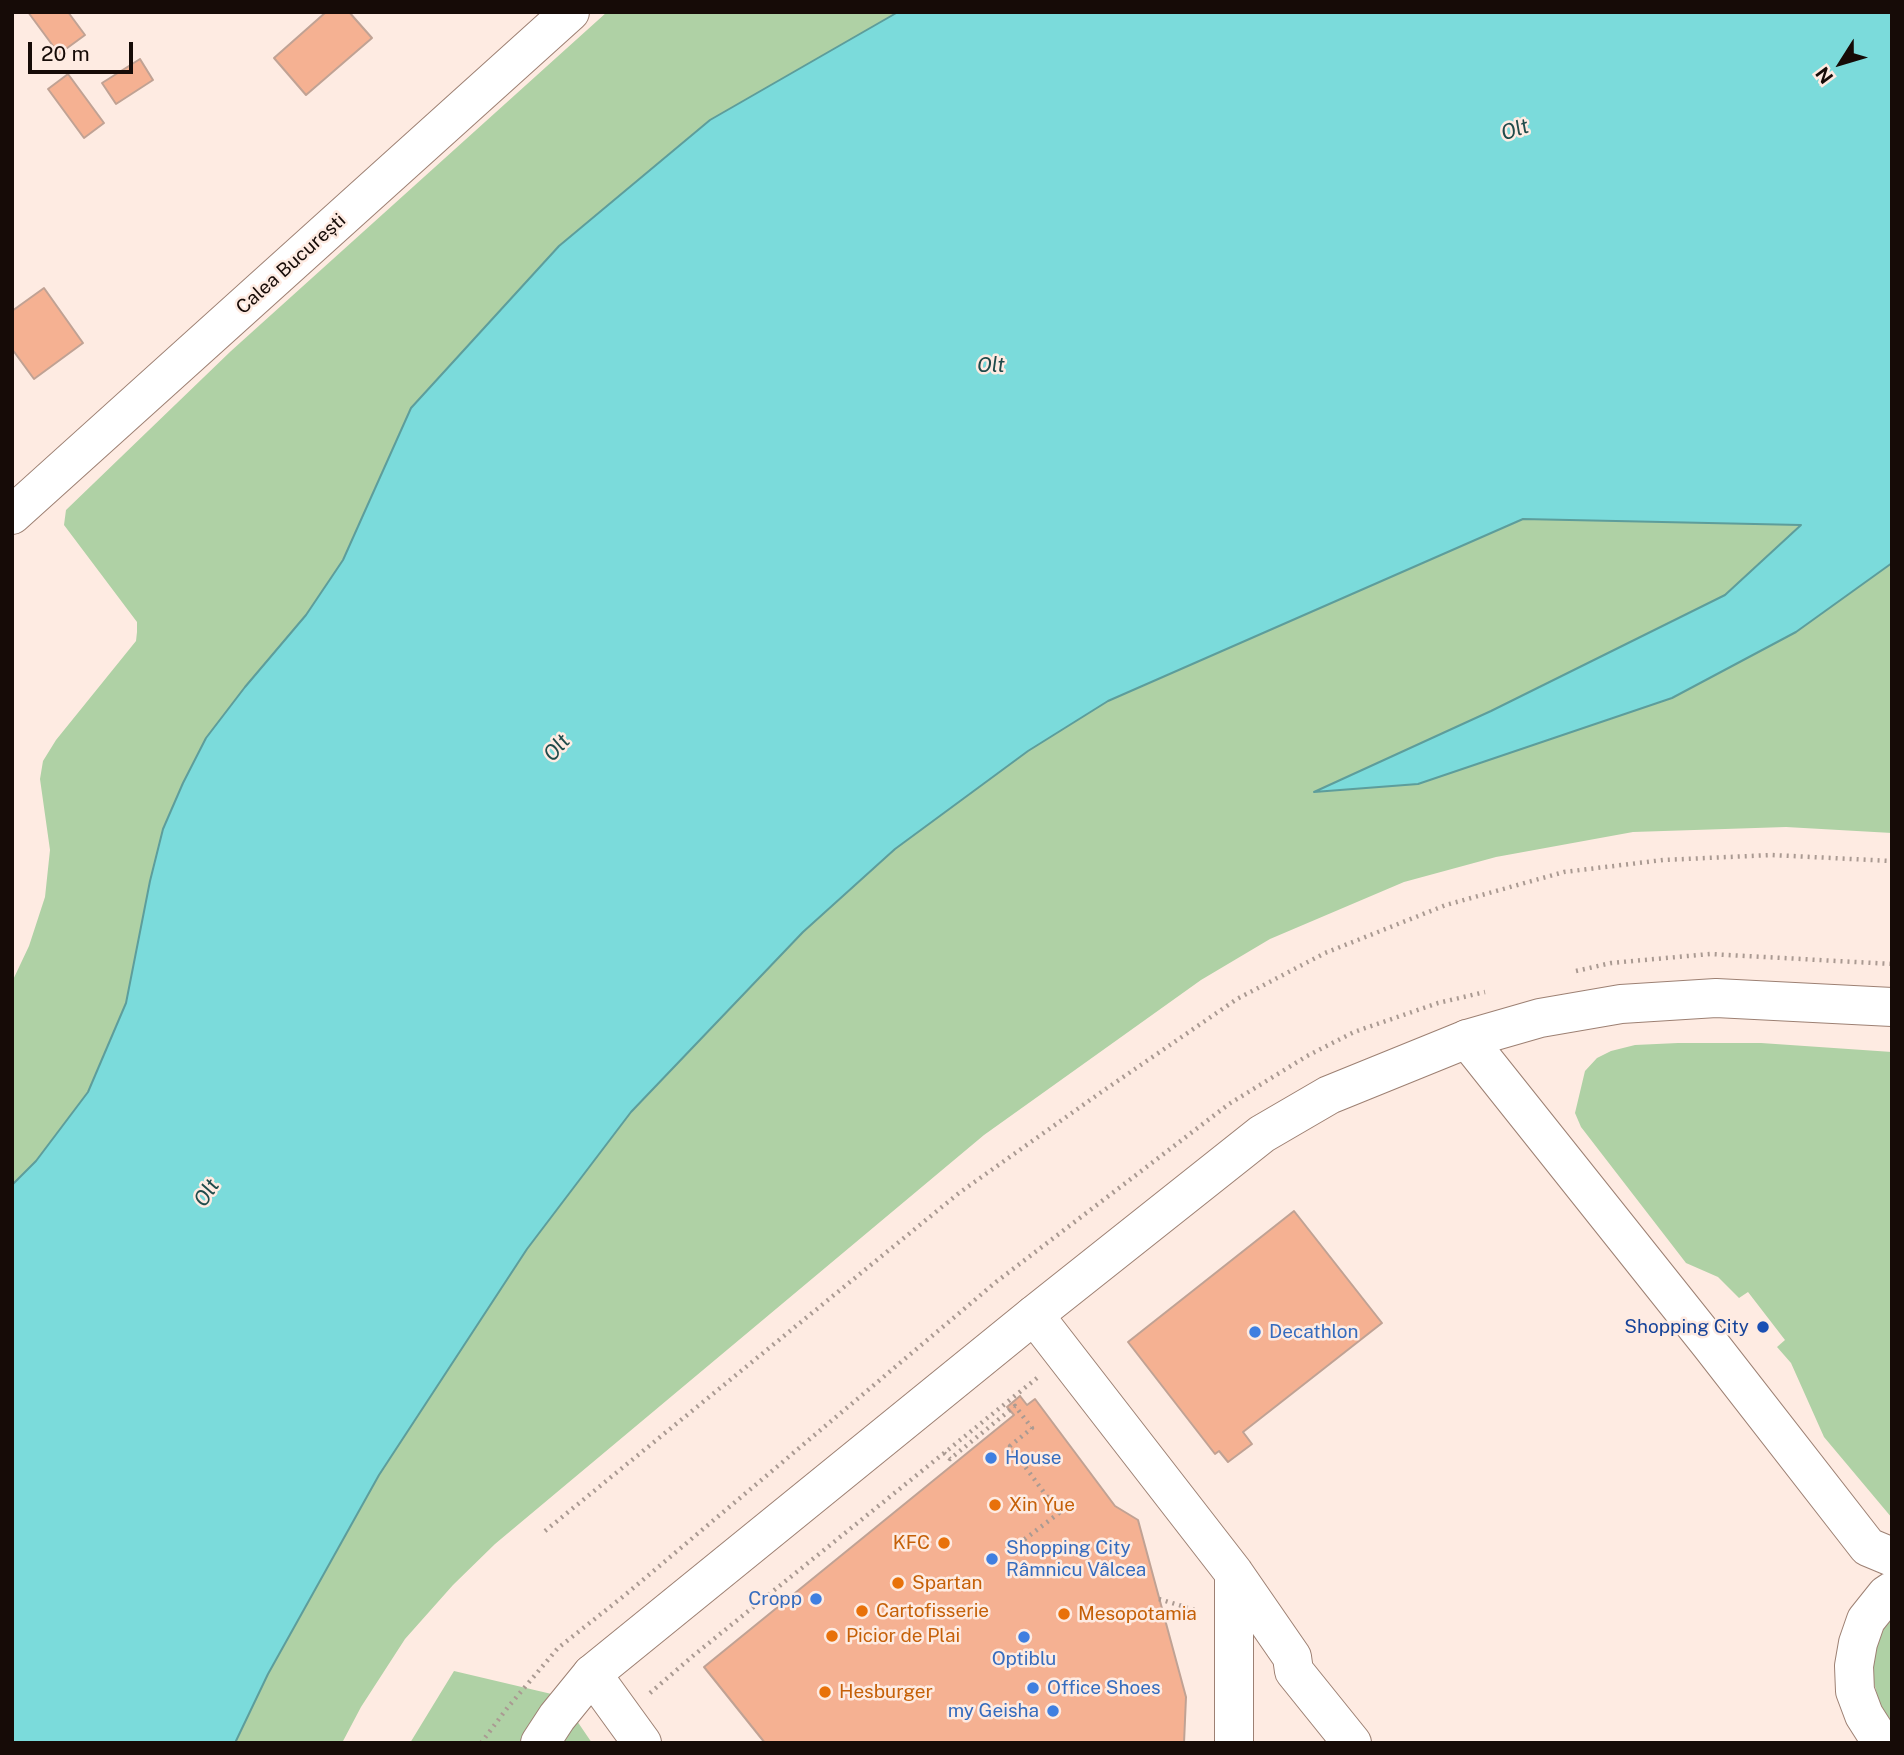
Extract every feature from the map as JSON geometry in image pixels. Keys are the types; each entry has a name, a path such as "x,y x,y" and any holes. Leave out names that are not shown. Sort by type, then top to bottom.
{"main road":[{"name":"Calea București","path":"12,515 570,12"},
{"path":"540,1743 592,1674 1034,1315 1262,1134 1329,1095 1467,1039 1540,1018 1621,1004 1716,998 1892,1007"},
{"path":"1467,1039 1880,1552 1867,1620 1858,1643 1854,1666 1856,1690 1864,1715 1884,1743"},
{"path":"1034,1315 1234,1573 1292,1657 1294,1671 1352,1743"},
{"path":"1234,1573 1234,1743"},
{"path":"1867,1620 1892,1591"},
{"path":"1234,1669 1294,1671"},
{"path":"592,1674 634,1730"}],"path":[{"path":"545,1531 959,1193 1237,999 1325,953 1446,905 1564,872 1663,860 1772,855 1892,861"},
{"path":"634,1730 694,1655 1065,1356"},
{"path":"944,1453 950,1459 1015,1406 1032,1428 1010,1446 1059,1513 1008,1552"},
{"path":"1159,1599 1209,1614"}],"green space":[{"path":"607,12 898,12 710,120 559,246 411,408 343,560 306,615 245,687 207,738 183,783 163,829 126,1003 88,1092 36,1161 12,1185 12,982 29,946 45,897 50,850 40,779 43,761 56,740 136,641 137,632 137,622 64,525 66,510 231,351"},
{"path":"1523,519 1802,524 1725,595 1491,711 1316,792 1672,698 1796,632 1892,563 1892,833 1786,827 1633,832 1496,857 1404,882 1270,939 1201,980 984,1135 495,1544 453,1585 405,1639 361,1707 342,1743 235,1743 268,1674 379,1475 527,1249 631,1112 803,932 895,849 1028,751 1108,701"},
{"path":"1761,1043 1892,1052 1892,1518 1824,1437 1791,1363 1777,1347 1785,1340 1748,1292 1739,1298 1718,1277 1686,1263 1581,1127 1575,1113 1585,1071 1597,1058 1635,1045"},
{"path":"1892,1616 1892,1723 1879,1702 1873,1679 1874,1655 1881,1633"},
{"path":"454,1671 560,1696 592,1743 410,1743"}],"water":[{"name":"Olt","path":"898,12 1892,12 1892,563 1796,632 1672,698 1418,784 1314,792 1491,711 1725,595 1801,525 1523,519 1108,701 1028,751 895,849 803,932 631,1112 527,1249 379,1475 268,1674 235,1743 12,1743 12,1185 36,1161 88,1092 126,1003 163,829 206,738 306,615 343,560 411,408 559,246 710,120"}],"building":[{"path":"28,12 68,12 85,35 59,54"},
{"path":"326,12 349,12 372,38 306,95 274,58"},
{"path":"140,59 153,80 116,104 102,83"},
{"path":"68,74 104,123 84,138 48,89"},
{"path":"44,288 83,343 34,379 12,349 12,311"},
{"name":"Decathlon","path":"1294,1211 1382,1323 1243,1432 1252,1444 1228,1462 1219,1451 1215,1454 1128,1342"},
{"name":"Shopping City Râmnicu Vâlcea","path":"1020,1396 1027,1405 1035,1399 1115,1506 1138,1520 1186,1697 1184,1743 765,1743 704,1667 1014,1415 1007,1407"}],"place":[{"name":"Shopping City","path":"1763,1327"},
{"name":"Decathlon","path":"1255,1332"},
{"name":"House","path":"991,1458"},
{"name":"Xin Yue","path":"995,1505"},
{"name":"KFC","path":"944,1543"},
{"name":"Shopping City Râmnicu Vâlcea","path":"992,1559"},
{"name":"Spartan","path":"898,1583"},
{"name":"Cropp","path":"816,1599"},
{"name":"Cartofisserie","path":"862,1611"},
{"name":"Mesopotamia","path":"1064,1614"},
{"name":"Picior de Plai","path":"832,1636"},
{"name":"Optiblu","path":"1024,1637"},
{"name":"Office Shoes","path":"1033,1688"},
{"name":"Hesburger","path":"825,1692"},
{"name":"my Geisha","path":"1053,1711"}]}
